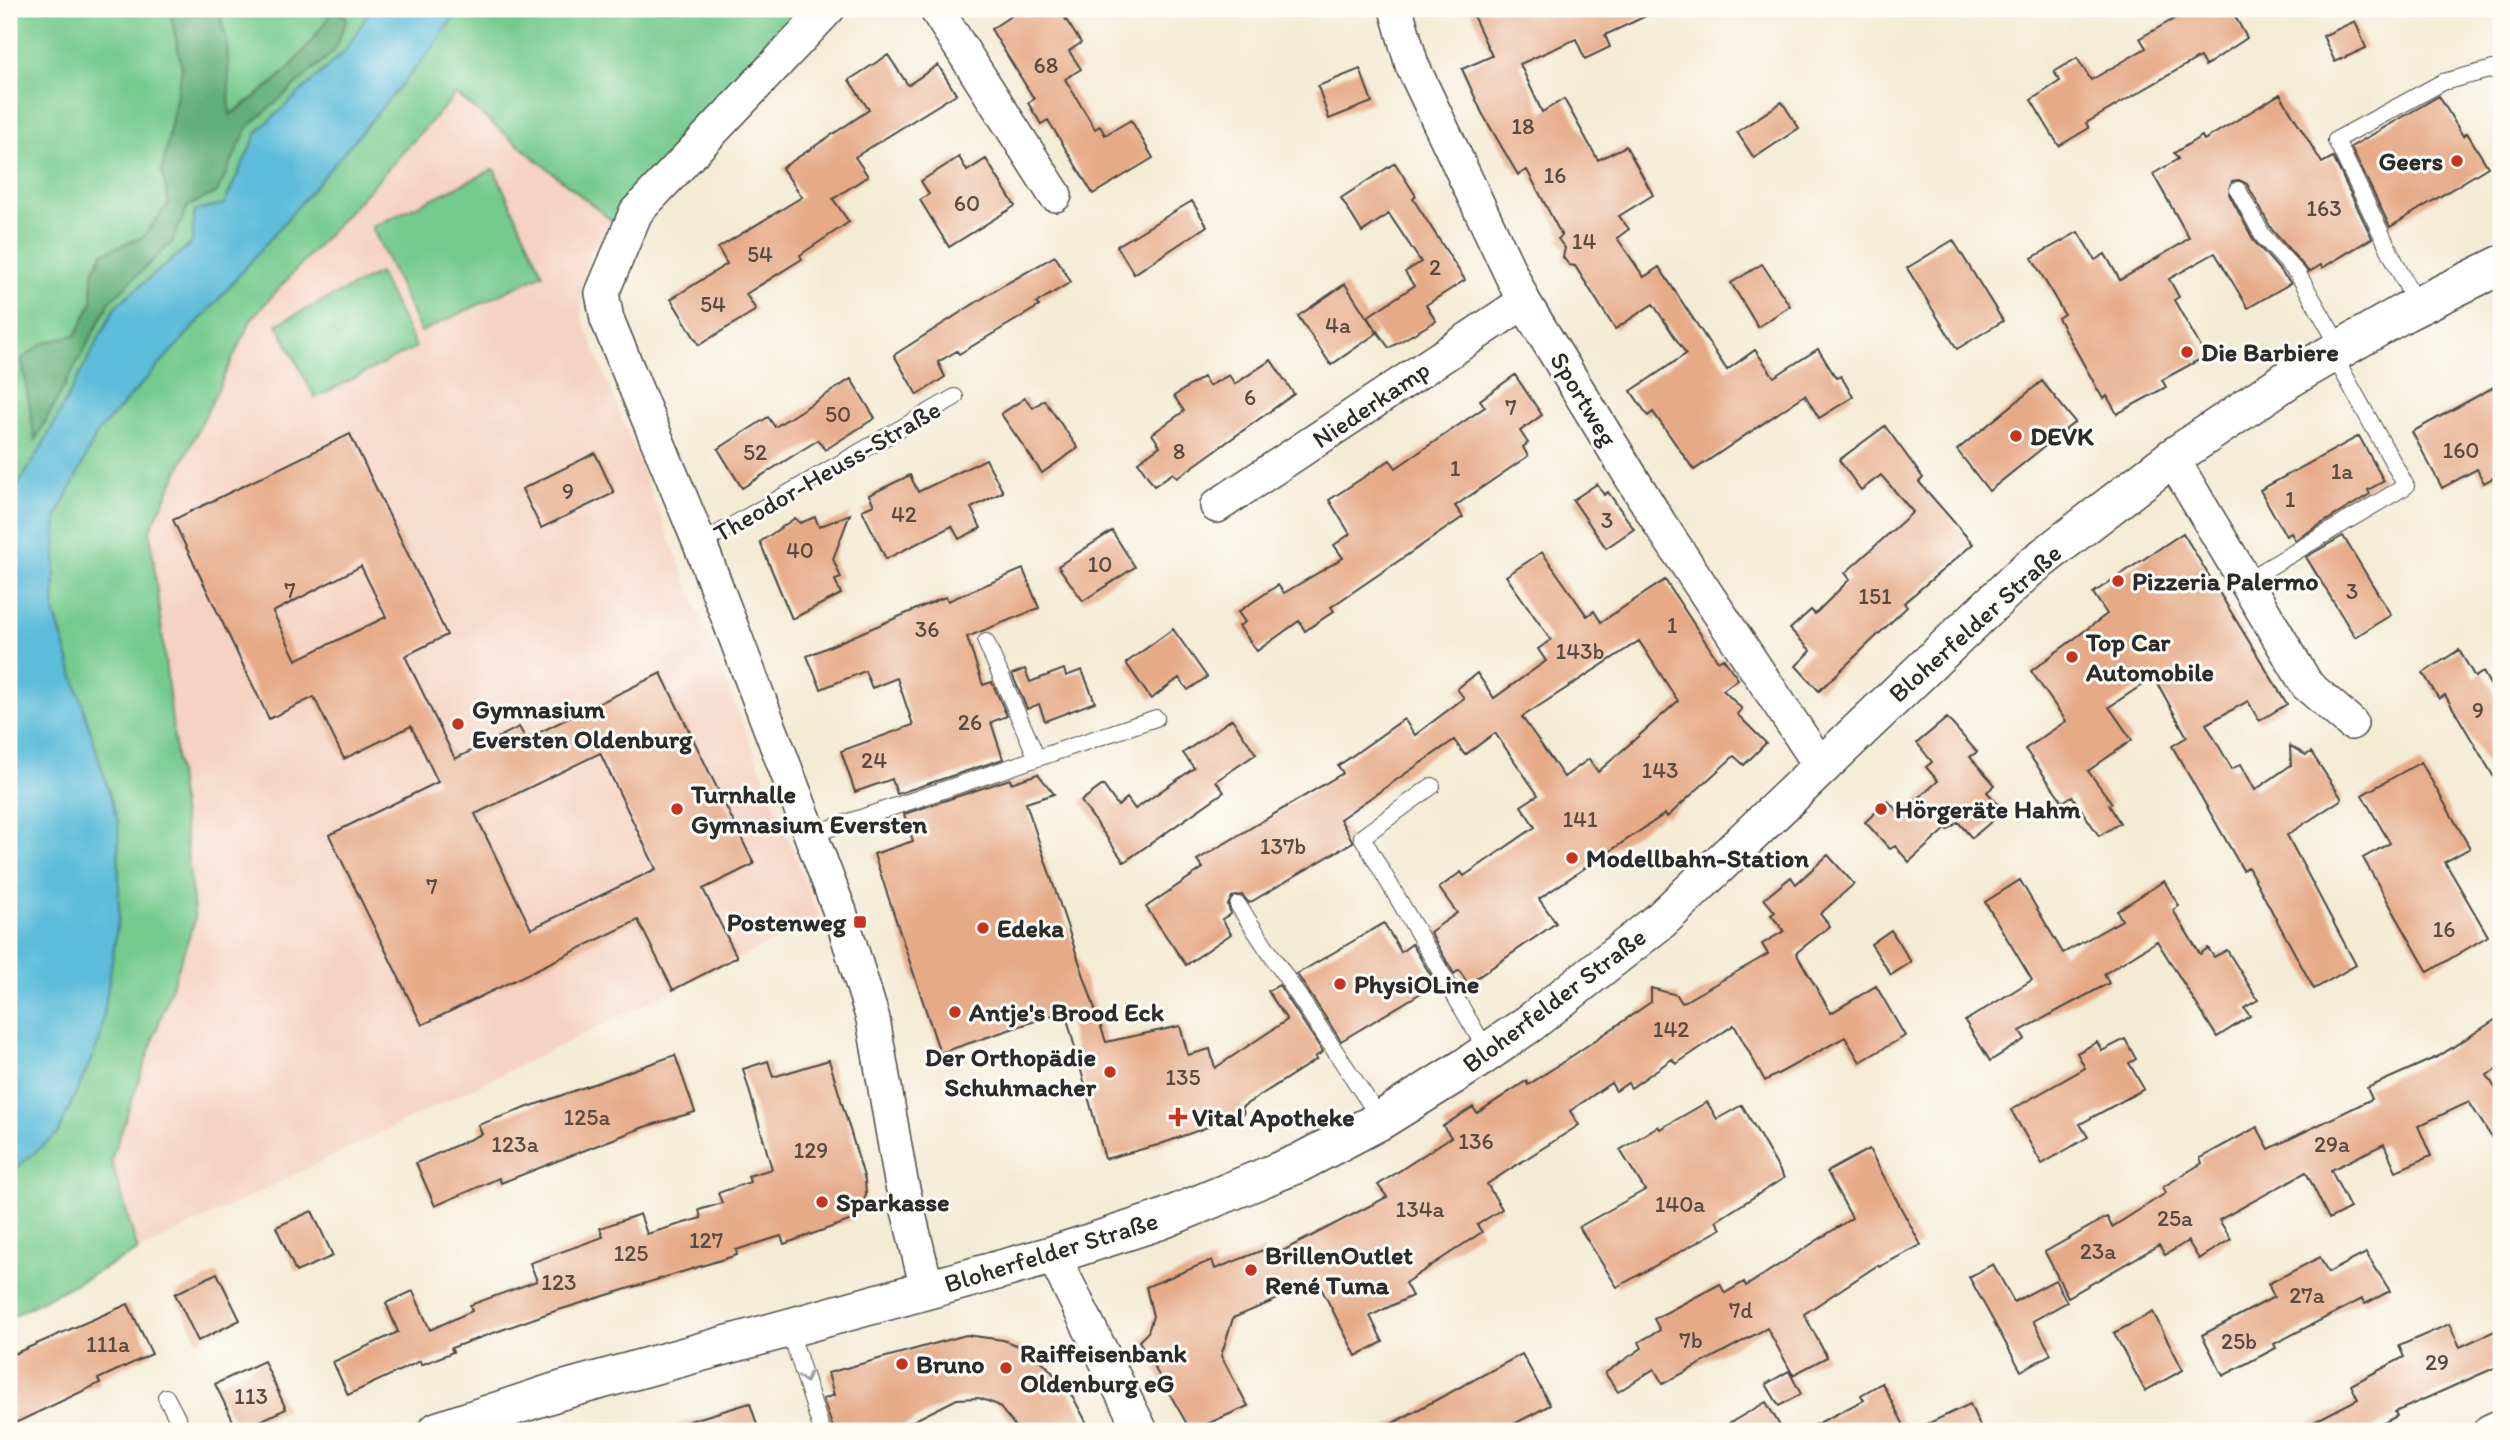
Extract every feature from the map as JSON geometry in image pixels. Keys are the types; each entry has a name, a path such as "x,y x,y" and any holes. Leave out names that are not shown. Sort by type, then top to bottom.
{"street":[{"name":"Theodor-Heuss-Straße","path":"828,9 636,212 602,293 607,320 700,544 813,834 873,1019 901,1181 927,1289"},
{"path":"936,9 1055,195"},
{"name":"Sportweg","path":"1396,9 1412,65 1524,302 1660,524 1820,765"},
{"name":"Bloherfelder Straße","path":"438,1431 556,1392 1053,1255 1161,1220 1299,1163 1381,1120 1488,1051 1592,976 1661,920 1820,765 2027,570 2172,458 2290,378 2417,307 2501,265"},
{"name":"Niederkamp","path":"1217,506 1524,302"},
{"path":"2172,458 2307,685 2351,723"},
{"path":"1053,1255 1141,1431"},
{"path":"2490,1431 2501,1426"}],"lane":[{"path":"2417,307 2336,140 2442,82 2501,67"},
{"path":"2238,190 2263,236 2298,274 2406,486 2246,582"},
{"name":"Theodor-Heuss-Straße","path":"700,544 955,397"},
{"path":"986,642 1037,758"},
{"path":"813,834 1156,718"},
{"path":"1432,786 1362,837 1488,1051"},
{"path":"1238,905 1381,1120"},
{"path":"788,1326 821,1431"},
{"path":"166,1397 184,1431"}],"shaded area":[{"name":"Gymnasium Eversten Oldenburg","path":"456,93 612,221 590,252 581,315 820,919 138,1251 111,1160 195,920 150,530 252,318"}],"green space":[{"path":"9,9 170,9 182,69 162,171 169,203 143,237 102,253 93,272 92,303 76,335 44,343 22,359 36,439 111,300 172,242 188,206 217,192 248,127 334,51 347,18 337,9 371,9 345,51 258,131 224,204 195,211 192,243 116,306 39,452 9,500"},
{"path":"170,9 218,9 227,40 230,115 263,92 288,68 311,42 334,9 347,18 334,51 248,127 217,192 188,206 172,242 111,300 35,440 22,359 44,343 76,335 92,303 93,272 103,253 143,237 169,203 162,171 182,69"},
{"path":"218,9 334,9 288,68 263,91 229,115 227,40"},
{"path":"460,9 800,9 612,221 456,94 252,318 150,530 195,920 111,1160 138,1251 9,1318 9,1174 58,1133 100,1040 119,914 118,822 54,611 56,519 97,433 218,300 431,50"},
{"path":"494,169 543,274 421,332 372,227"},
{"path":"379,273 416,347 315,398 277,324"}],"water":[{"path":"371,9 460,9 431,50 218,300 97,433 56,519 54,611 118,822 119,914 100,1040 58,1133 9,1174 9,500 39,452 116,306 192,243 195,211 224,204 258,131 345,51"}],"building":[{"path":"1022,9 1059,9 1081,43 1069,51 1081,69 1065,79 1095,129 1100,126 1105,135 1131,120 1153,158 1093,194 1048,120 1041,124 1028,103 1034,99 991,29"},
{"path":"1470,9 1661,9 1605,35 1610,47 1585,59 1576,39 1520,64 1542,112 1564,99 1598,160 1626,146 1653,195 1619,216 1629,229 1617,238 1644,277 1659,267 1727,370 1755,350 1774,377 1818,349 1836,378 1841,376 1853,397 1819,418 1805,395 1694,470 1653,412 1648,416 1631,391 1686,354 1653,304 1615,329 1575,266 1569,265 1563,257 1565,248 1558,239 1562,236 1527,170 1518,175 1482,113 1462,69 1492,56"},
{"path":"2192,9 2231,9 2247,38 2205,66 2200,57 2086,123 2089,128 2059,146 2031,100 2060,81 2054,72 2077,58 2091,80 2146,48 2140,38"},
{"path":"2355,21 2366,48 2335,62 2323,36"},
{"path":"888,55 908,85 938,65 956,94 855,157 868,176 833,199 849,222 800,255 802,259 746,294 756,310 699,345 671,299 727,264 718,248 802,197 782,168 869,110 849,80"},
{"path":"1360,69 1372,102 1329,119 1318,86"},
{"path":"2280,94 2322,163 2333,157 2372,238 2322,268 2321,265 2309,272 2272,230 2247,184 2239,180 2232,181 2229,194 2254,241 2291,283 2248,308 2215,253 2169,279 2179,297 2174,300 2206,356 2162,380 2166,387 2117,414 2107,396 2103,399 2058,318 2064,314 2032,258 2078,232 2095,260 2105,254 2120,280 2179,245 2189,238 2153,174 2178,159 2174,153 2202,136 2204,140"},
{"path":"2439,96 2463,136 2467,133 2488,167 2390,227 2351,147"},
{"path":"1782,102 1799,128 1754,158 1737,132"},
{"path":"959,157 967,171 986,159 1015,206 949,247 920,200 929,194 921,181"},
{"path":"1395,163 1416,196 1413,199 1465,280 1426,305 1436,321 1389,348 1367,317 1414,286 1405,272 1421,262 1389,214 1362,232 1341,198"},
{"path":"1192,201 1207,226 1134,274 1117,246"},
{"path":"1953,240 2003,321 1957,349 1907,268"},
{"path":"1055,256 1071,282 1036,303 1039,306 959,354 957,351 938,362 945,377 917,395 894,355 997,289"},
{"path":"1762,264 1790,306 1758,327 1731,283"},
{"path":"1345,284 1377,333 1331,365 1298,316"},
{"path":"1271,360 1294,394 1177,478 1173,473 1154,486 1138,462 1160,446 1152,434 1184,411 1174,396 1203,377 1209,386 1229,375 1235,384"},
{"path":"1515,375 1542,415 1520,431 1528,443 1523,447 1528,456 1455,506 1463,517 1331,607 1334,611 1305,631 1299,621 1257,651 1239,626 1245,622 1238,612 1278,585 1284,593 1343,558 1334,545 1350,534 1329,500 1390,460 1396,468 1485,407 1480,400"},
{"path":"851,379 875,418 825,450 818,440 742,488 718,449 768,417 775,427"},
{"name":"DEVK","path":"2042,381 2075,422 1989,491 1957,450"},
{"path":"2501,383 2501,474 2484,483 2477,469 2442,488 2412,432"},
{"path":"1025,398 1033,408 1044,400 1078,448 1042,473 1001,414"},
{"path":"1885,426 1923,478 1919,482 1973,544 1904,603 1907,607 1819,691 1796,666 1811,651 1790,629 1811,610 1815,614 1850,579 1845,573 1913,512 1881,475 1861,490 1839,460"},
{"path":"350,434 447,635 405,656 455,759 519,727 526,739 661,673 754,864 703,889 737,957 673,990 638,920 422,1025 329,835 438,782 411,726 344,759 314,697 269,719 173,520","holes":["361,566 386,617 296,660 273,612","600,753 656,869 531,929 475,814"]},
{"path":"2359,436 2384,481 2368,490 2370,494 2295,540 2291,533 2286,536 2260,490"},
{"path":"595,453 614,493 541,528 522,489"},
{"path":"986,459 1003,492 971,508 981,528 959,539 952,526 886,559 862,510 874,505 869,495 910,475 918,492"},
{"path":"1597,484 1604,495 1608,492 1634,529 1606,548 1573,500"},
{"path":"850,514 833,559 841,578 835,580 841,594 792,619 760,542 795,518 800,523 815,517 819,527"},
{"path":"1112,531 1135,567 1083,601 1058,566"},
{"path":"2183,533 2287,704 2259,721 2248,701 2206,724 2232,769 2241,764 2255,790 2291,765 2290,746 2306,755 2311,752 2342,799 2287,835 2356,965 2314,989 2248,867 2243,870 2172,746 2187,737 2154,677 2109,707 2132,740 2088,771 2112,803 2109,805 2120,823 2099,836 2072,796 2063,802 2025,749 2066,721 2031,671 2107,614 2093,593"},
{"path":"2343,536 2391,615 2355,637 2306,557"},
{"path":"1542,552 1587,616 1594,611 1601,622 1665,580 1718,661 1723,658 1738,679 1723,690 1742,709 1737,714 1766,743 1744,765 1734,756 1667,817 1665,814 1539,899 1556,923 1468,984 1459,970 1454,974 1430,932 1457,913 1439,888 1461,872 1464,876 1535,827 1521,806 1538,795 1495,733 1465,755 1454,740 1340,819 1353,842 1249,903 1242,895 1232,897 1228,905 1231,914 1222,919 1231,934 1186,965 1146,907 1203,868 1197,860 1343,773 1338,766 1404,719 1415,735 1464,698 1457,689 1477,673 1494,698 1546,661 1538,649 1551,640 1506,576","holes":["1639,641 1678,701 1598,772 1589,759 1564,777 1522,717"]},
{"path":"1023,569 1039,608 967,637 983,685 992,682 1007,716 991,722 1003,759 897,794 892,779 855,792 841,751 913,725 897,678 872,688 865,671 821,689 807,656 940,599 946,597 948,601"},
{"path":"1173,629 1207,677 1188,690 1179,678 1151,699 1126,663"},
{"path":"2459,650 2475,677 2483,672 2501,704 2501,789 2445,695 2439,699 2423,673"},
{"path":"1025,669 1030,682 1064,669 1066,676 1082,670 1095,702 1045,721 1039,704 1027,709 1012,674"},
{"path":"1947,718 1977,752 1970,757 1995,785 1987,792 2004,811 1972,838 1958,822 1948,830 1947,828 1909,862 1895,846 1890,849 1865,822 1888,801 1900,814 1938,781 1926,767 1932,762 1917,743"},
{"path":"1232,719 1256,754 1216,781 1224,792 1124,862 1081,801 1103,785 1118,806 1127,798 1135,809 1194,768 1183,753"},
{"path":"2421,762 2470,848 2445,862 2488,936 2428,972 2363,858 2390,843 2362,795"},
{"name":"Edeka","path":"1038,774 1054,794 1026,803 1106,1042 1180,1026 1188,1055 1210,1049 1215,1068 1287,1020 1268,991 1279,985 1323,1052 1315,1057 1317,1059 1242,1107 1244,1114 1158,1145 1105,1159 1065,1011 940,1053 874,854 913,841 904,814 1010,779 1011,783"},
{"path":"1828,855 1854,884 1820,914 1830,926 1796,953 1831,1013 1876,986 1905,1036 1860,1062 1845,1037 1765,1081 1734,1025 1676,1064 1672,1059 1631,1088 1628,1083 1616,1091 1611,1083 1570,1111 1579,1125 1487,1184 1502,1209 1477,1225 1482,1232 1405,1283 1412,1296 1370,1316 1383,1342 1356,1356 1318,1282 1233,1318 1221,1356 1248,1406 1191,1431 1139,1341 1148,1332 1153,1316 1146,1287 1212,1260 1215,1269 1263,1250 1267,1259 1387,1197 1378,1185 1451,1137 1443,1126 1473,1107 1477,1113 1526,1081 1528,1085 1575,1054 1651,1002 1651,988 1677,995 1682,1003 1768,954 1762,944 1784,931 1771,915 1775,912 1764,899 1791,877 1796,884"},
{"path":"2020,880 2063,953 2122,920 2117,911 2164,881 2179,906 2173,910 2200,954 2208,948 2214,957 2227,950 2258,1000 2244,1008 2250,1016 2217,1037 2157,941 2104,974 2109,983 2020,1031 2025,1039 1990,1061 1965,1021 2032,980 1985,902"},
{"path":"1384,923 1401,952 1412,944 1436,984 1341,1041 1297,974"},
{"path":"1891,930 1911,962 1891,975 1871,944"},
{"path":"2501,1016 2501,1067 2487,1075 2501,1097 2501,1152 2469,1102 2418,1126 2431,1156 2396,1171 2384,1144 2331,1170 2350,1208 2329,1219 2306,1172 2219,1220 2231,1239 2199,1259 2188,1241 2165,1255 2159,1245 2068,1297 2045,1252 2107,1217 2112,1227 2166,1193 2163,1187 2202,1163 2200,1158 2257,1127 2269,1149 2372,1099 2367,1088 2439,1056"},
{"path":"2125,1039 2136,1059 2129,1063 2144,1089 2080,1124 2088,1137 2042,1164 2011,1110 2085,1068 2077,1053 2097,1042 2102,1051"},
{"path":"675,1055 695,1112 644,1127 501,1183 499,1178 435,1206 416,1163 482,1134 478,1125"},
{"path":"829,1060 865,1180 866,1194 861,1210 852,1220 784,1244 781,1236 736,1250 737,1255 549,1313 451,1348 453,1352 421,1365 420,1361 348,1395 333,1362 398,1332 386,1303 413,1291 430,1330 472,1311 470,1305 537,1281 530,1263 603,1237 600,1228 640,1214 647,1234 701,1218 699,1210 722,1203 718,1193 750,1182 748,1176 772,1169 743,1069 768,1061 773,1077"},
{"path":"1707,1102 1717,1119 1742,1105 1784,1178 1716,1221 1721,1229 1617,1287 1579,1227 1645,1190 1620,1150 1658,1126 1660,1129"},
{"path":"1869,1149 1921,1245 1879,1267 1878,1265 1804,1314 1827,1357 1793,1375 1767,1328 1663,1384 1654,1369 1618,1392 1605,1373 1642,1348 1639,1342 1660,1330 1654,1319 1720,1284 1725,1293 1744,1282 1746,1286 1852,1218 1827,1172"},
{"path":"312,1211 333,1256 296,1272 276,1227"},
{"path":"2366,1253 2390,1291 2365,1304 2362,1299 2274,1344 2276,1348 2223,1376 2202,1335 2274,1297 2268,1284 2320,1257 2328,1273"},
{"path":"1993,1264 2014,1302 2055,1280 2067,1302 2033,1321 2051,1354 2021,1371 1969,1277"},
{"path":"217,1273 240,1320 198,1341 175,1294"},
{"path":"128,1304 152,1354 98,1379 100,1383 9,1426 9,1356"},
{"path":"2153,1312 2183,1370 2145,1391 2114,1333"},
{"path":"2449,1324 2460,1347 2501,1328 2501,1365 2395,1412 2397,1416 2368,1431 2296,1431 2358,1399 2351,1385 2404,1357 2399,1346"},
{"path":"966,1335 1003,1340 1026,1349 1045,1364 1073,1397 1091,1431 1019,1431 998,1405 979,1398 957,1399 893,1431 834,1431 823,1399 834,1395 828,1373"},
{"path":"1522,1354 1550,1405 1501,1431 1378,1431"},
{"path":"264,1361 286,1409 238,1431 215,1384"},
{"path":"1789,1371 1801,1394 1779,1406 1766,1384"},
{"path":"1882,1383 1907,1431 1803,1431 1864,1400 1861,1395"},
{"path":"1766,1402 1783,1431 1716,1431"},
{"path":"750,1403 759,1431 677,1431 676,1425"},
{"path":"1970,1404 1982,1431 1912,1431"}],"place":[{"name":"Geers","path":"2457,161"},
{"name":"Die Barbiere","path":"2187,352"},
{"name":"DEVK","path":"2016,436"},
{"name":"Pizzeria Palermo","path":"2118,581"},
{"name":"Top Car Automobile","path":"2072,657"},
{"name":"Gymnasium Eversten Oldenburg","path":"458,724"},
{"name":"Turnhalle Gymnasium Eversten","path":"677,809"},
{"name":"Hörgeräte Hahm","path":"1881,809"},
{"name":"Modellbahn-Station","path":"1572,858"},
{"name":"Postenweg","path":"860,922"},
{"name":"Edeka","path":"983,928"},
{"name":"PhysiOLine","path":"1340,984"},
{"name":"Antje's Brood Eck","path":"955,1012"},
{"name":"Der Orthopädie Schuhmacher","path":"1110,1072"},
{"name":"Vital Apotheke","path":"1178,1117"},
{"name":"Sparkasse","path":"822,1202"},
{"name":"BrillenOutlet René Tuma","path":"1251,1270"},
{"name":"Bruno","path":"902,1364"},
{"name":"Raiffeisenbank Oldenburg eG","path":"1006,1368"}]}
